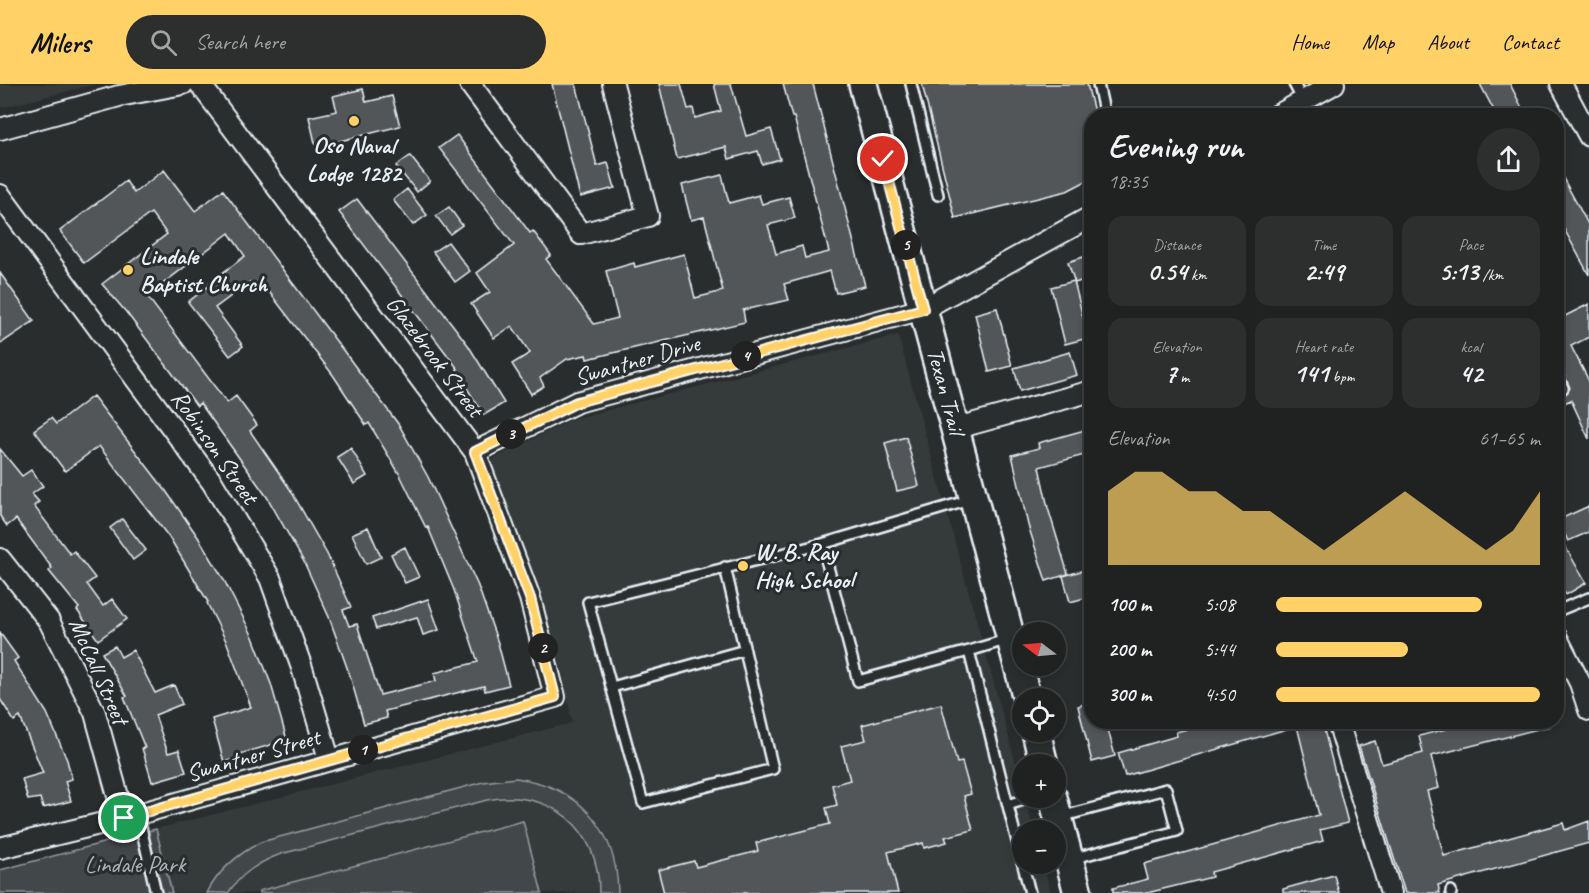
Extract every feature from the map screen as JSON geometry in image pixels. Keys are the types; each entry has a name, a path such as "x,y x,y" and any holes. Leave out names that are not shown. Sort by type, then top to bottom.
{"street":[{"path":"0,129 118,90 183,84"},
{"name":"Glazebrook Street","path":"200,84 475,452 530,598 555,697"},
{"path":"470,84 581,234 648,216 614,84"},
{"name":"Texan Trail","path":"863,84 957,428 1024,688"},
{"path":"1284,108 1298,93 1334,84"},
{"path":"1561,84 1589,136"},
{"name":"Robinson Street","path":"0,195 212,482 270,578 302,668 329,759"},
{"name":"Swantner Drive","path":"475,452 577,402 923,309 1084,220"},
{"path":"957,428 1084,393"},
{"name":"McCall Street","path":"0,559 49,621 95,713 131,816"},
{"path":"1564,652 1580,683 1589,710"},
{"name":"Swantner Street","path":"0,848 131,816 555,697"},
{"path":"1340,729 1392,893"},
{"path":"1066,859 1078,893"}],"lane":[{"path":"911,84 938,195"},
{"path":"1098,84 1103,108"},
{"path":"725,567 773,770 643,803 588,602 725,567 822,544 975,498"},
{"path":"822,544 858,681 1011,638"},
{"path":"1564,607 1589,598"},
{"path":"612,687 745,650"},
{"path":"969,651 1012,820"},
{"path":"1066,806 1166,789 1177,831 1066,850"},
{"path":"1008,805 1012,804"},
{"path":"131,816 156,893"},
{"path":"1026,874 1030,893"}],"shaded area":[{"path":"0,84 96,84 0,108"},
{"name":"W. B. Ray High School","path":"898,335 1013,754 1012,808 1028,808 1031,820 1012,820 1012,874 1046,874 1051,893 172,893 156,829 572,723 562,669 487,462 573,419"}],"green space":[{"path":"516,778 539,783 559,791 576,801 591,815 611,849 618,893 599,893 597,870 591,849 581,832 567,818 550,807 531,800 510,798 487,800 281,854 252,869 228,893 207,893 230,863 261,842 483,782"},
{"path":"523,821 542,893 260,893 259,891"},
{"name":"Lindale Park","path":"156,829 172,893 0,893 0,870"}],"building":[{"path":"552,84 576,84 597,166 608,163 615,188 580,197"},
{"path":"659,84 681,84 688,109 693,108 695,118 721,111 714,84 731,84 746,136 771,129 780,159 762,164 758,151 729,159 726,147 677,159"},
{"path":"783,84 813,84 865,286 836,293 830,271 784,284 789,300 743,310 745,322 587,359 586,355 567,359 540,378 544,386 531,394 512,364 530,353 512,326 494,338 471,304 490,292 477,273 514,245 439,148 457,135 530,233 533,231 551,255 546,259 594,324 618,318 606,271 634,263 635,267 684,254 695,298 723,291 704,217 691,220 682,185 722,175 729,203 759,195 762,204 789,197 795,218 768,225 776,254 802,246 805,258 829,252 794,117 792,117"},
{"path":"922,84 1087,84 1093,108 1084,108 1084,182 1067,191 955,218"},
{"path":"1480,84 1510,84 1522,108 1493,108"},
{"name":"Oso Naval Lodge 1282","path":"363,89 366,102 392,96 400,126 316,147 309,117 337,111 333,96"},
{"path":"410,156 430,181 417,192 396,166"},
{"path":"164,170 195,211 223,190 399,425 428,477 478,586 498,643 509,685 485,691 484,686 385,711 387,718 364,724 329,617 304,562 267,497 200,403 197,406 102,284 167,234 151,213 84,263 60,231 126,181 134,193","holes":["229,233 245,256 188,302 230,356 243,346 215,308 250,282 253,285 260,280 333,375 366,425 369,423 400,475 426,528 428,527 454,590 478,662 434,673 436,681 380,695 357,624 349,626 343,610 351,607 327,554 290,489 250,431 257,425 236,396 227,403 147,296"]},
{"path":"1564,180 1589,226 1589,275 1564,229"},
{"path":"407,189 427,215 413,225 393,200"},
{"path":"357,199 468,345 504,403 484,415 456,371 458,369 339,212"},
{"path":"449,207 462,225 450,234 436,216"},
{"path":"448,242 470,271 455,282 433,252"},
{"path":"1084,257 1084,280 1075,283 1068,262"},
{"path":"0,273 34,321 0,344"},
{"path":"1074,281 1084,322 1084,339 1065,344 1051,287"},
{"path":"1589,304 1589,337 1571,346 1589,381 1589,439 1571,400 1564,403 1564,394 1570,388 1564,374 1564,316"},
{"path":"997,308 1012,366 989,372 975,314"},
{"path":"1070,352 1077,375 1020,391 1014,368"},
{"path":"93,396 166,491 223,578 253,637 271,684 287,740 240,754 241,757 224,762 212,719 251,707 227,643 208,602 171,540 99,446 65,471 34,430 51,418 56,424"},
{"path":"1084,430 1084,455 1039,467 1048,508 1068,574 1046,581 1028,525 1012,455 1039,448 1038,443"},
{"path":"906,437 919,486 897,491 885,443"},
{"path":"351,448 367,476 354,484 337,457"},
{"path":"0,449 22,476 31,470 43,486 32,494 39,502 34,506 70,554 74,551 95,578 87,584 103,606 112,599 127,619 98,640 77,610 79,608 49,571 52,568 16,519 7,526 0,516"},
{"path":"1589,506 1589,532 1568,541 1564,533 1564,517"},
{"path":"122,519 146,550 133,560 110,528"},
{"path":"368,527 381,557 366,564 352,534"},
{"path":"1564,544 1586,583 1566,595 1564,591"},
{"path":"405,547 419,577 405,583 391,554"},
{"path":"1084,570 1084,598 1070,602 1063,576"},
{"path":"428,599 439,630 423,635 417,617 376,629 372,618"},
{"path":"0,633 18,658 14,661 47,713 67,760 72,779 65,781 71,801 43,808 40,798 28,800 22,779 43,773 20,717 14,721 0,699"},
{"path":"115,646 121,657 133,650 155,693 174,685 182,704 155,715 168,753 179,750 186,772 152,782 142,748 145,748 124,697 127,696 102,653"},
{"path":"941,704 957,763 962,762 971,794 964,796 973,830 945,837 947,842 924,848 923,843 888,852 898,893 664,893 658,870 694,861 696,867 758,851 756,843 830,824 826,808 837,805 832,785 850,780 841,746 866,740 862,725"},
{"path":"1084,704 1084,729 1108,729 1115,756 1092,762 1078,706"},
{"path":"1187,729 1287,729 1125,776 1118,753 1177,736 1176,732"},
{"path":"1298,729 1324,729 1348,823 1320,830 1323,841 1211,872 1212,877 1147,893 1113,893 1113,888 1148,879 1144,864 1319,815"},
{"path":"1446,729 1538,729 1431,756 1439,788 1427,791 1444,856 1563,823 1565,830 1589,821 1589,843 1438,885 1440,893 1405,893 1359,746 1375,741 1382,764 1423,753 1419,736"},
{"path":"1334,875 1339,893 1283,893 1283,889"}],"place":[{"name":"Oso Naval Lodge 1282","path":"354,121"},
{"name":"Lindale Baptist Church","path":"128,270"},
{"name":"W. B. Ray High School","path":"743,566"}],"route":[{"path":"124,818 555,697 530,598 475,452 577,402 923,309 883,159"}]}
